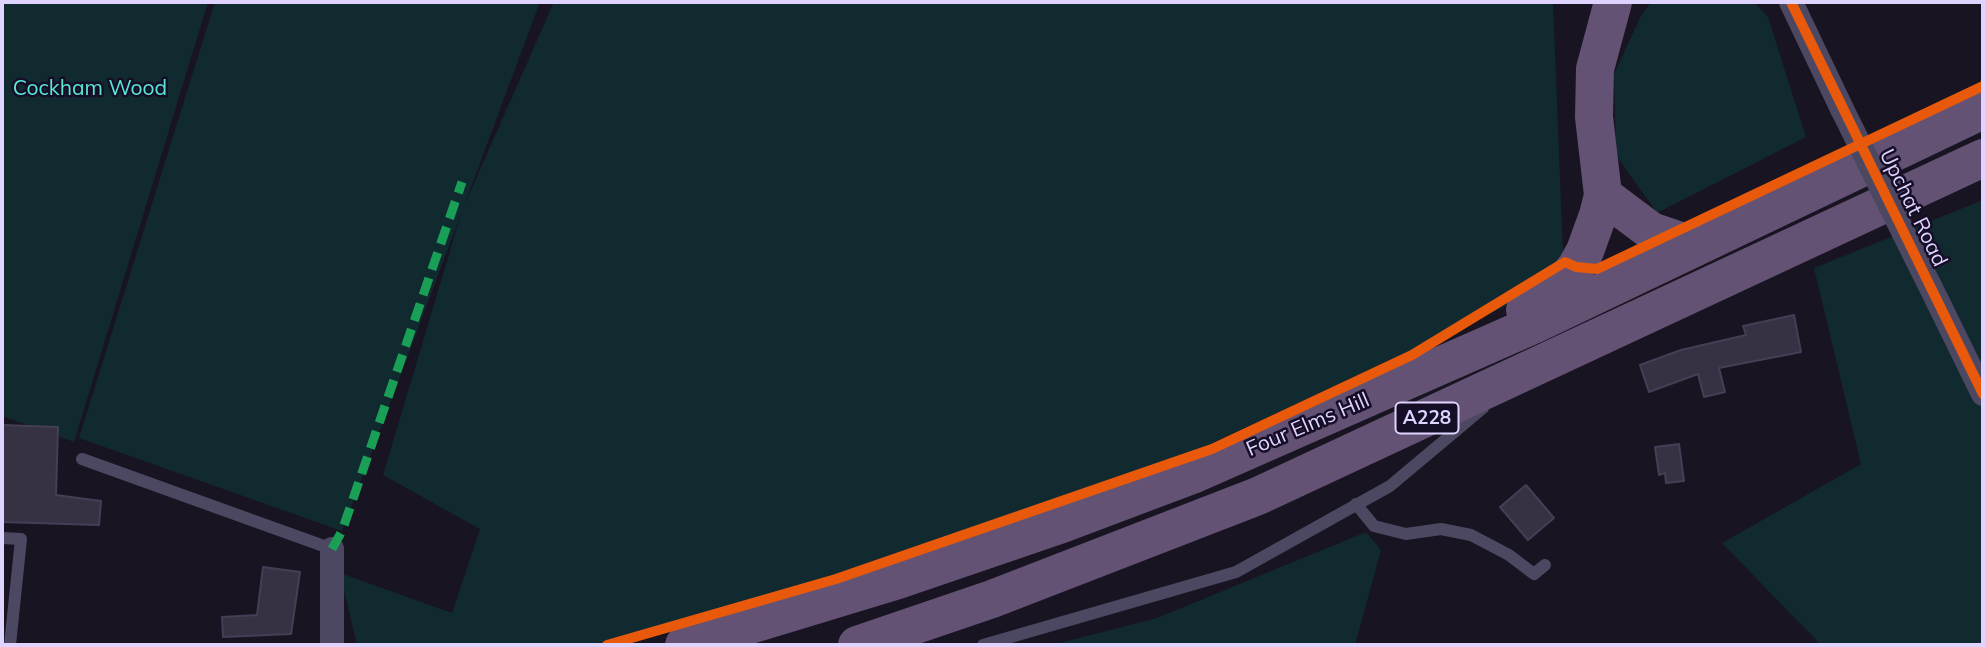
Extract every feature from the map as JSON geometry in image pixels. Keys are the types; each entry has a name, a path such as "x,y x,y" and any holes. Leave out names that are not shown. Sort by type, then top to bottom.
{"main road":[{"path":"1451,361 1564,282 1585,251 1603,195 1594,117 1595,69 1612,2"},
{"name":"Four Elms Hill","path":"684,645 898,580 1062,524 1204,470 1615,287 1695,246 1983,110"},
{"name":"Four Elms Hill","path":"857,645 992,599 1258,496 1983,158"},
{"path":"1603,195 1650,231 1695,246"}],"street":[{"name":"Upchat Road","path":"1791,2 1983,394"},
{"path":"332,549 332,645"}],"lane":[{"path":"983,645 1236,572 1390,486 1524,374"},
{"path":"82,459 332,549"},
{"path":"1356,504 1374,526 1406,534 1441,529 1471,535 1510,555 1534,574 1545,565"},
{"path":"2,538 20,539 9,645"}],"green space":[{"name":"Cockham Wood","path":"2,2 208,2 74,442 2,416"},
{"path":"215,2 540,2 464,206 554,2 1553,2 1564,279 1165,465 626,645 357,645 340,573 452,613 480,529 383,475 461,214 342,531 79,438"},
{"path":"1651,2 1754,2 1768,17 1806,137 1657,213 1616,155 1614,74 1641,16"},
{"path":"1983,200 1983,645 1821,645 1722,543 1861,464 1814,268"},
{"path":"1366,532 1381,550 1355,645 1052,645 1157,618"}],"building":[{"path":"1794,315 1801,352 1719,368 1725,392 1704,397 1698,374 1649,392 1640,365 1681,350 1746,335 1743,326"},
{"path":"2,425 58,427 56,495 101,501 99,525 2,522"},
{"path":"1679,444 1684,481 1666,483 1665,473 1659,475 1655,447"},
{"path":"1526,485 1554,518 1528,540 1500,507"},
{"path":"263,567 300,572 291,634 223,637 222,617 257,615"}],"marked path":[{"path":"332,549 342,531 462,182"}],"cycle path":[{"path":"1791,2 1983,394"},
{"path":"607,645 836,579 1212,449 1412,355 1565,262 1576,267 1597,269 1983,86"}]}
